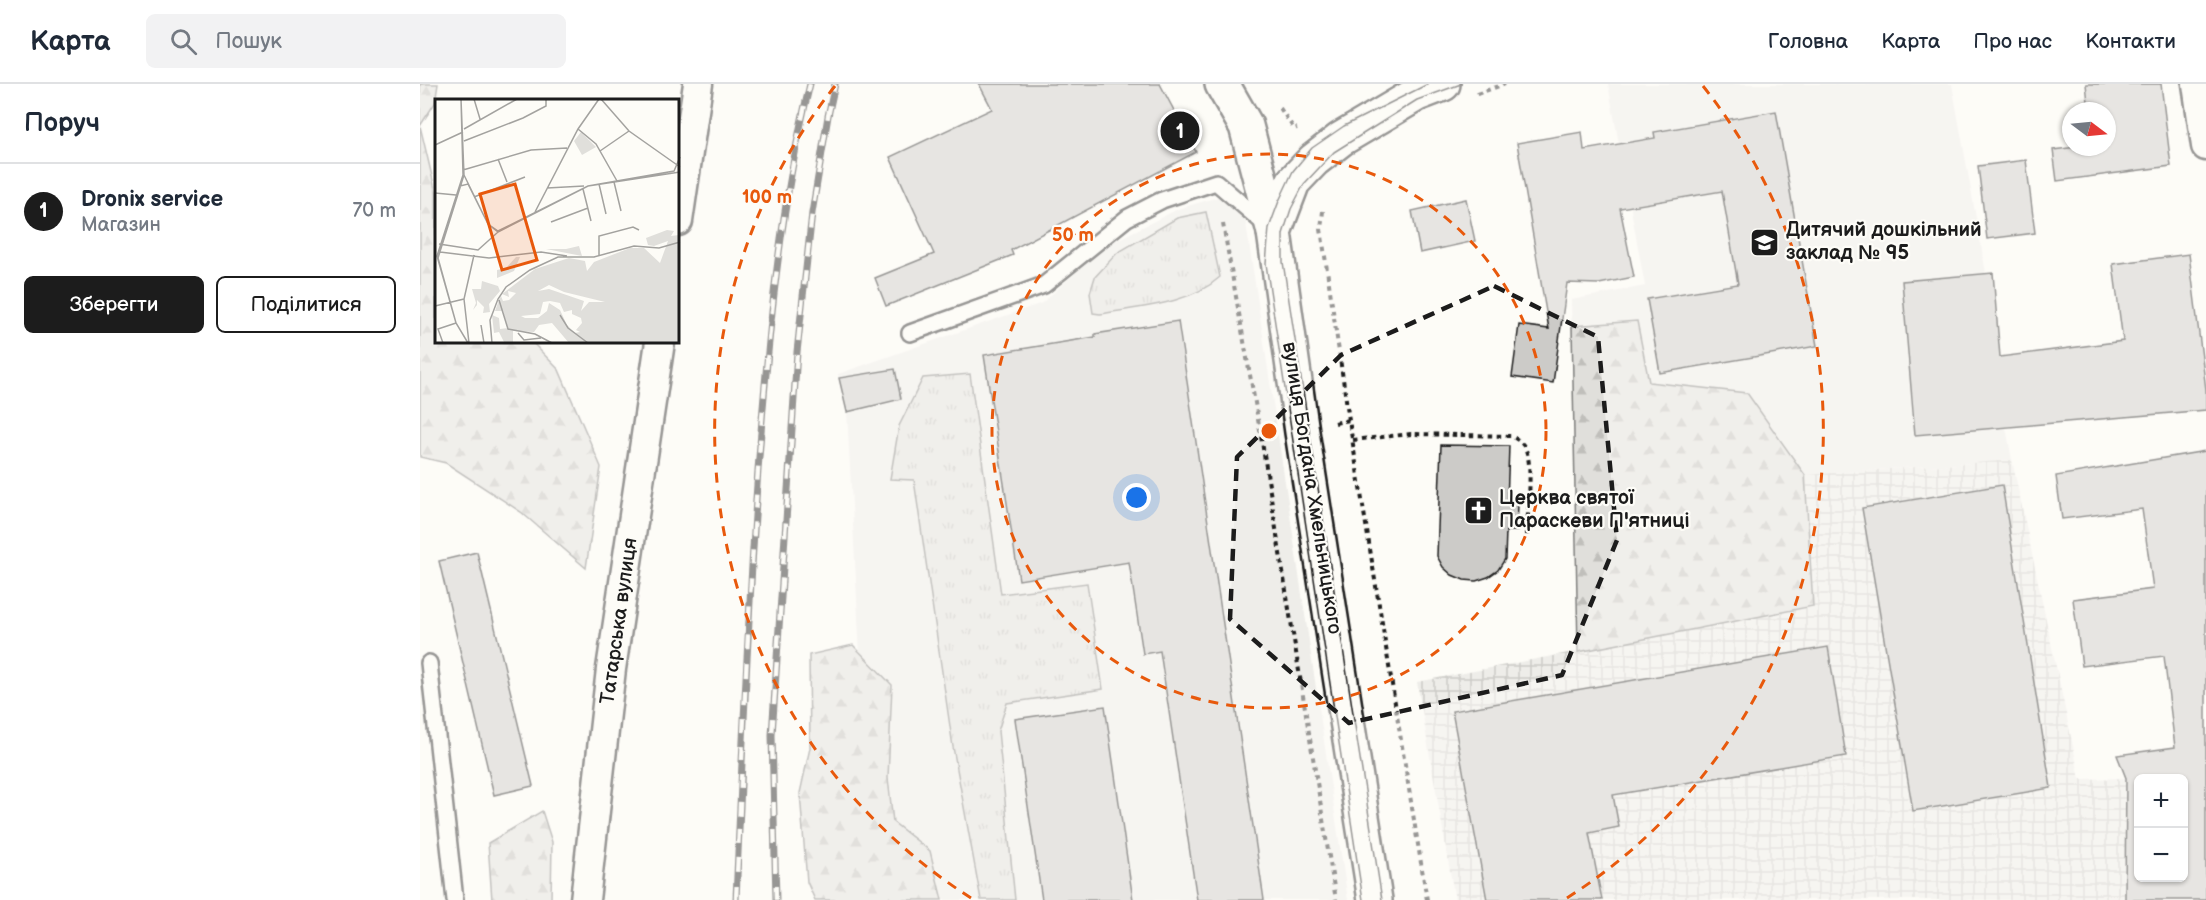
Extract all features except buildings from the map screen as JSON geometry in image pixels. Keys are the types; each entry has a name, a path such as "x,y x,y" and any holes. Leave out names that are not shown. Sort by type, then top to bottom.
{"main road":[{"name":"вулиця Богдана Хмельницького","path":"1222,84 1246,126 1274,232 1302,432 1375,900"},
{"path":"1274,232 1293,182 1314,160 1341,139 1417,94 1443,84"}],"street":[{"path":"680,207 698,84"},
{"path":"2197,84 2206,146"},
{"name":"Татарська вулиця","path":"585,900 611,669 660,344"}],"lane":[{"path":"910,333 1044,285 1126,218 1162,200 1216,182 1274,232"},
{"path":"429,663 454,900"}],"path":[{"path":"1216,182 1262,442 1336,900"},
{"path":"1324,201 1321,229 1427,900"},
{"path":"1353,440 1411,434 1510,436 1517,440 1527,452 1529,463 1527,535"}],"highlighted area":[{"path":"1494,286 1598,337 1617,540 1562,675 1349,723 1230,619 1237,457 1341,355"}],"shaded area":[{"path":"1608,84 1952,84 1986,273 1993,273 2006,427 2012,460 1805,475 1813,606 1578,652 1571,300 1645,286"},
{"path":"1241,190 1348,900 873,900 847,412 838,374 1042,303 1105,246 1178,209"},
{"path":"2012,460 2080,779 2134,777 2134,882 2188,882 2188,774 2158,774 2206,768 2206,900 1455,900 1417,682 1813,606 1805,475"}],"green space":[{"path":"420,84 438,84 435,103 420,126"},
{"path":"420,126 435,189 435,344 534,344 559,370 601,467 586,568 521,512 446,463 420,457"},
{"path":"1206,212 1220,277 1194,294 1179,299 1131,309 1093,313 1090,293 1095,277 1117,253 1177,218"},
{"path":"1637,321 1649,382 1747,393 1805,475 1813,606 1578,652 1572,326"},
{"path":"970,374 1001,594 1087,583 1103,689 1007,703 998,731 1015,900 981,900 953,747 914,480 890,479 899,426 923,378"},
{"path":"853,645 892,685 888,778 893,822 930,851 942,900 815,900 807,882 800,793 810,748 809,655"},
{"path":"542,811 552,842 551,900 492,900 488,843"}],"tram line":[{"path":"1363,900 1266,264 1269,228 1279,201 1293,171 1312,148 1344,126 1428,84"},
{"path":"1382,900 1283,262 1283,234 1291,209 1304,184 1334,152 1417,100 1461,84"}],"railway":[{"path":"736,900 751,577 766,373 776,276 790,179 810,84"},
{"path":"776,900 772,735 797,352 812,213 835,84"}],"place":[{"name":"Dronix service","path":"1180,131"},
{"name":"Дитячий дошкільний заклад № 95","path":"1765,242"},
{"name":"Церква святої Параскеви П'ятниці","path":"1478,510"}]}
